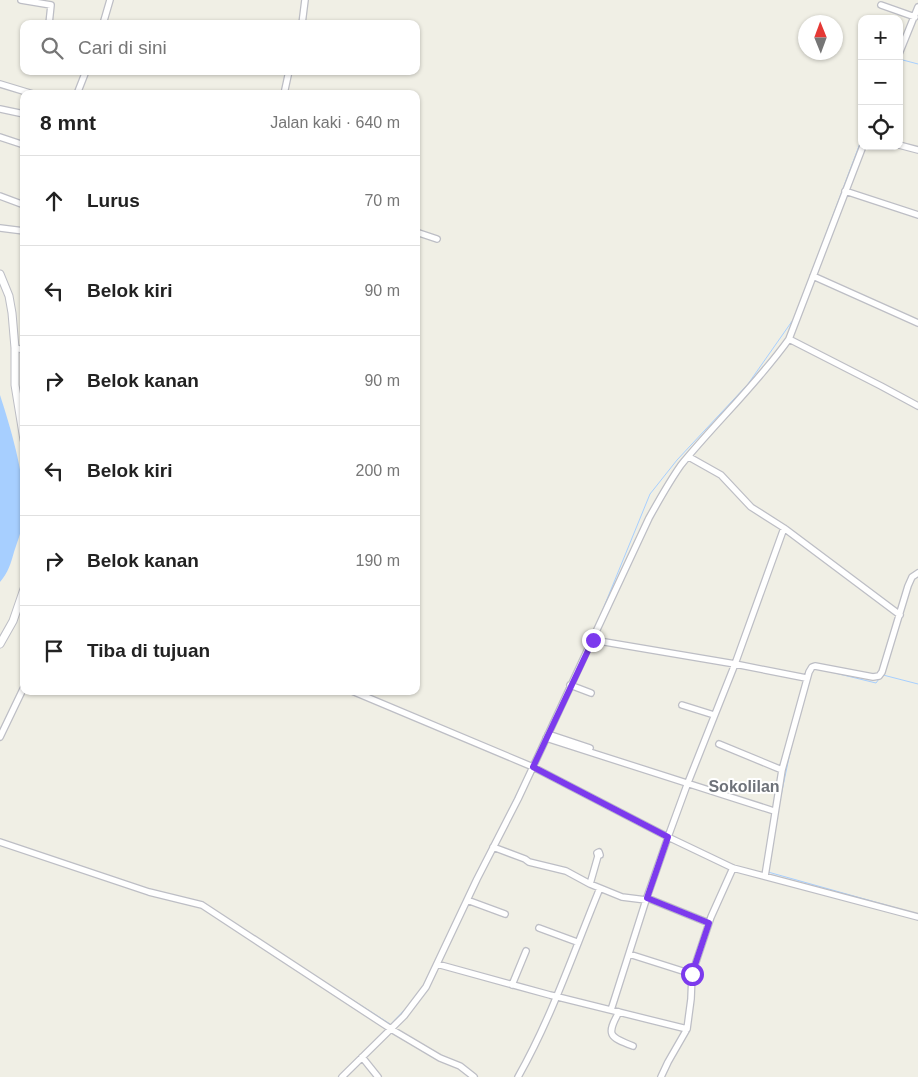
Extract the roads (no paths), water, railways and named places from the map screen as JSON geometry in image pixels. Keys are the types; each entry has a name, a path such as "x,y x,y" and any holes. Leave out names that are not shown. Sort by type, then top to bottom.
{"street":[{"path":"21,0 51,5 49,20"},
{"path":"103,20 110,0"},
{"path":"302,20 305,0"},
{"path":"881,5 913,16"},
{"path":"903,43 918,7"},
{"path":"79,90 84,75"},
{"path":"285,90 288,75"},
{"path":"0,84 20,90"},
{"path":"0,109 20,113"},
{"path":"0,137 20,144"},
{"path":"903,146 918,150"},
{"path":"342,1077 389,1028 404,1016 426,987 493,847 527,765 547,736 649,518 664,492 689,457 776,357 789,339 861,150"},
{"path":"845,191 918,215"},
{"path":"0,196 20,204"},
{"path":"0,228 20,230"},
{"path":"420,233 437,239"},
{"path":"0,274 9,296 12,313 15,348 15,386 20,416"},
{"path":"813,276 918,323"},
{"path":"789,339 918,406"},
{"path":"15,348 20,349"},
{"path":"689,457 722,475 751,507 784,528 900,615"},
{"path":"611,1010 668,837 735,664 784,528"},
{"path":"765,876 782,770 806,678 812,667 815,666 873,677 879,676 908,586 912,577 918,573"},
{"path":"0,644 13,621 20,601"},
{"path":"593,640 806,678"},
{"path":"570,685 591,692"},
{"path":"0,737 20,695"},
{"path":"361,695 527,765 733,868 918,917"},
{"path":"682,705 714,715"},
{"path":"547,736 775,810"},
{"path":"719,744 782,770"},
{"path":"0,842 149,892 202,905 389,1028 440,1058 460,1066 471,1076"},
{"path":"493,847 529,862 566,871 590,884 622,897 646,899 709,923"},
{"path":"590,884 598,856 597,853 599,852 600,855"},
{"path":"661,1077 687,1029 692,974 709,923 733,868"},
{"path":"518,1077 534,1049 557,997 600,888"},
{"path":"467,900 505,914"},
{"path":"540,928 578,942"},
{"path":"512,985 526,951"},
{"path":"629,954 692,974"},
{"path":"437,964 557,997 687,1029"},
{"path":"619,1012 611,1026 612,1035 633,1046"},
{"path":"362,1057 378,1077"}],"water":[{"path":"0,395 20,470 20,532 10,564 0,582"}],"waterway":[{"path":"903,60 918,64"},
{"path":"797,311 858,149"},
{"path":"601,614 650,494 677,460 748,384 795,317"},
{"path":"831,672 876,683 879,679"},
{"path":"883,675 918,684"},
{"path":"532,763 549,726"},
{"path":"779,805 791,748"},
{"path":"510,808 529,769"},
{"path":"768,872 918,914"},
{"path":"297,964 390,1024"},
{"path":"390,1025 411,1003"},
{"path":"338,1077 387,1028"}],"district":[{"name":"Sokolilan","path":"744,786"}]}
